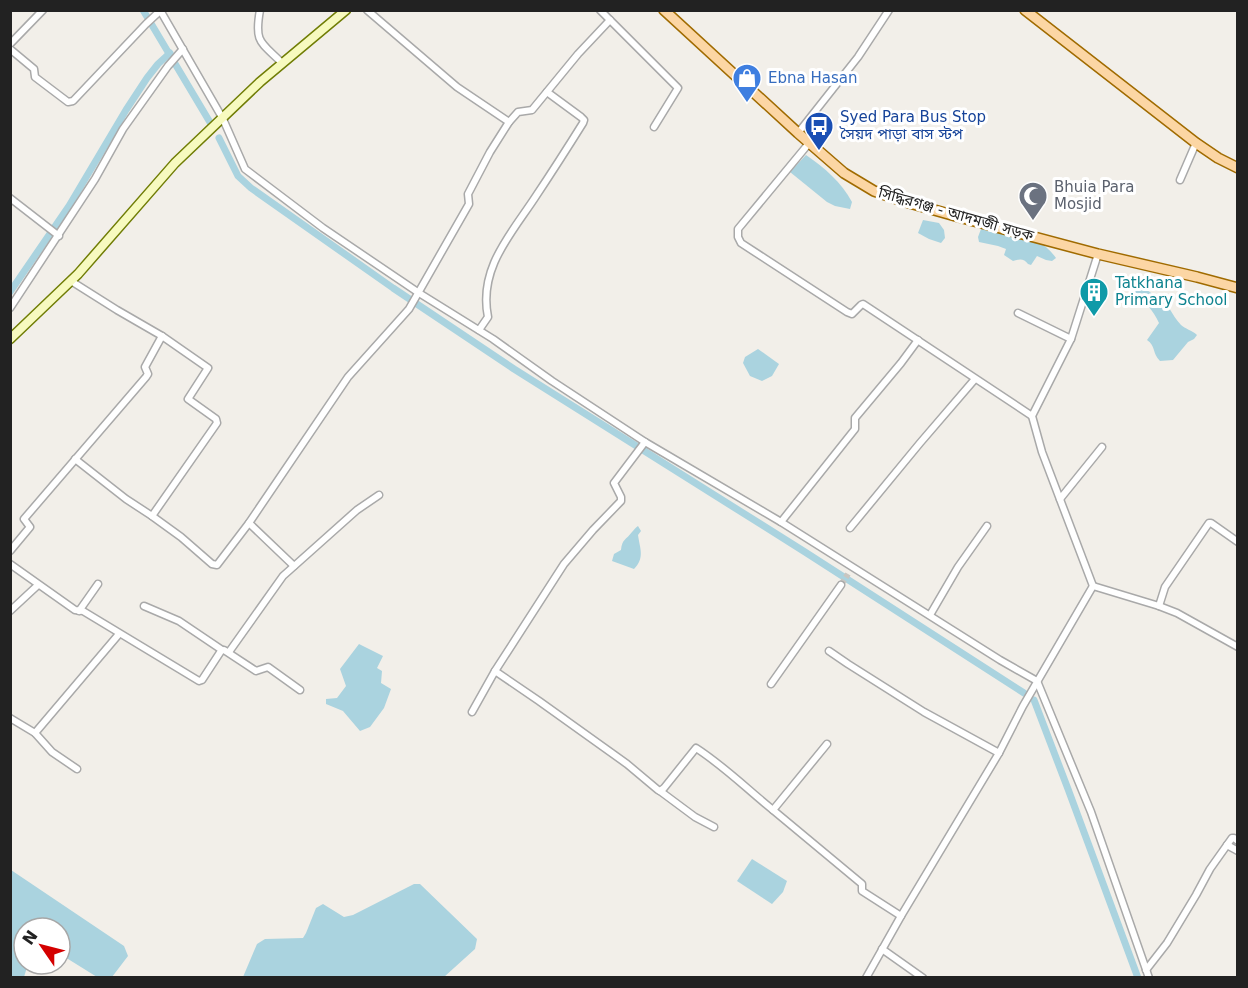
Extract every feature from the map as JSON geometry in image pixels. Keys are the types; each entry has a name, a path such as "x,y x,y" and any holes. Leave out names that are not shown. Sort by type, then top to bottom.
{"main road":[{"name":"সিদ্ধিরগঞ্জ - আদমজী সড়ক","path":"664,10 844,173 874,191 906,202 1098,254 1238,288"},
{"path":"1025,10 1196,143 1238,168"}],"street":[{"path":"10,44 43,10"},
{"path":"260,10 257,29 259,41 282,63"},
{"path":"10,339 71,281 175,163 260,82 346,10"},
{"path":"367,10 458,87 509,122"},
{"path":"600,10 678,88 654,127"},
{"path":"798,133 858,57 889,10"},
{"path":"10,49 34,69 35,77 68,102 73,101 158,12 223,119 245,169 322,228 418,296 479,330 644,444 781,522 850,571 930,615 1037,681 1091,812 1149,978"},
{"path":"75,459 126,500 152,516 214,565 217,565 249,523 348,377 410,309 469,204 468,194 509,122 518,112 532,110 578,54 610,20"},
{"path":"10,308 95,179 123,129 168,66 181,52"},
{"path":"479,330 488,316 486,289 502,244 584,123 581,117 548,92"},
{"path":"810,142 738,229 741,243 847,312 852,314 863,304 1032,416 1042,452 1093,586"},
{"path":"1180,180 1196,143"},
{"path":"10,198 57,234"},
{"path":"1032,416 1071,339 1098,254"},
{"path":"71,281 162,336 207,367 188,399 217,421 152,516"},
{"path":"1018,314 1071,339"},
{"path":"10,551 30,527 24,519 146,377 148,374 146,363 162,336"},
{"path":"781,522 855,429 855,418 918,340"},
{"path":"850,528 975,379"},
{"path":"472,712 495,671 564,564 621,501 614,483 644,444"},
{"path":"1060,499 1102,447"},
{"path":"10,564 75,610 83,611 199,681 283,576 357,510 379,495"},
{"path":"249,523 294,566"},
{"path":"1159,606 1165,587 1209,523 1238,542"},
{"path":"930,615 958,567 987,526"},
{"path":"10,611 38,585"},
{"path":"79,611 98,585"},
{"path":"771,684 841,585"},
{"path":"1093,586 1177,613 1238,647"},
{"path":"866,978 999,753 1037,681 1093,586"},
{"path":"144,606 178,621 256,671 268,667 300,690"},
{"path":"35,733 119,634"},
{"path":"829,651 924,712 999,753"},
{"path":"495,671 627,764 695,817 714,827"},
{"path":"10,718 35,733 52,752 77,769"},
{"path":"773,810 827,744"},
{"path":"660,791 696,748 733,775 862,884 862,891 901,916"},
{"path":"1146,970 1167,943 1210,869 1227,845 1233,837 1238,841"},
{"path":"1227,845 1238,851"},
{"path":"882,949 923,978"}],"water":[{"path":"806,155 826,170 843,188 852,202 850,209 827,202 790,172"},
{"path":"923,220 939,223 944,230 945,238 941,243 918,233"},
{"path":"991,226 1035,240 1056,258 1052,261 1037,256 1031,265 1019,259 1013,261 1004,255 1006,249 979,242 981,229"},
{"path":"1133,283 1162,301 1184,328 1197,335 1173,360 1160,361 1147,340 1159,323 1149,307 1133,299"},
{"path":"758,349 779,364 772,376 762,381 750,376 743,363 745,357"},
{"path":"638,526 641,531 638,535 640,561 634,569 612,561 614,554 621,550 623,542"},
{"path":"359,644 383,656 377,668 382,671 381,683 391,689 384,708 370,727 360,731 343,711 326,704 326,699 337,698 346,686 340,669"},
{"path":"752,859 787,881 783,892 772,904 737,881"},
{"path":"11,870 124,946 128,956 112,977 97,977 72,961 72,916 12,916 12,976 24,976 11,977"},
{"path":"414,884 420,884 477,939 475,949 444,977 243,977 257,944 265,939 303,938 316,908 323,904 344,917 353,915"}],"waterway":[{"path":"143,10 211,124"},
{"path":"10,292 69,206 147,78 170,53"},
{"path":"219,138 238,176 251,188 393,288 514,369 1024,693"},
{"path":"1034,700 1138,978"}],"tunnel":[{"path":"841,585 848,574"}],"place":[{"name":"Ebna Hasan","path":"747,104"},
{"name":"Syed Para Bus Stop সৈয়দ পাড়া বাস স্টপ","path":"819,152"},
{"name":"Bhuia Para Mosjid","path":"1033,222"},
{"name":"Tatkhana Primary School","path":"1094,318"}]}
